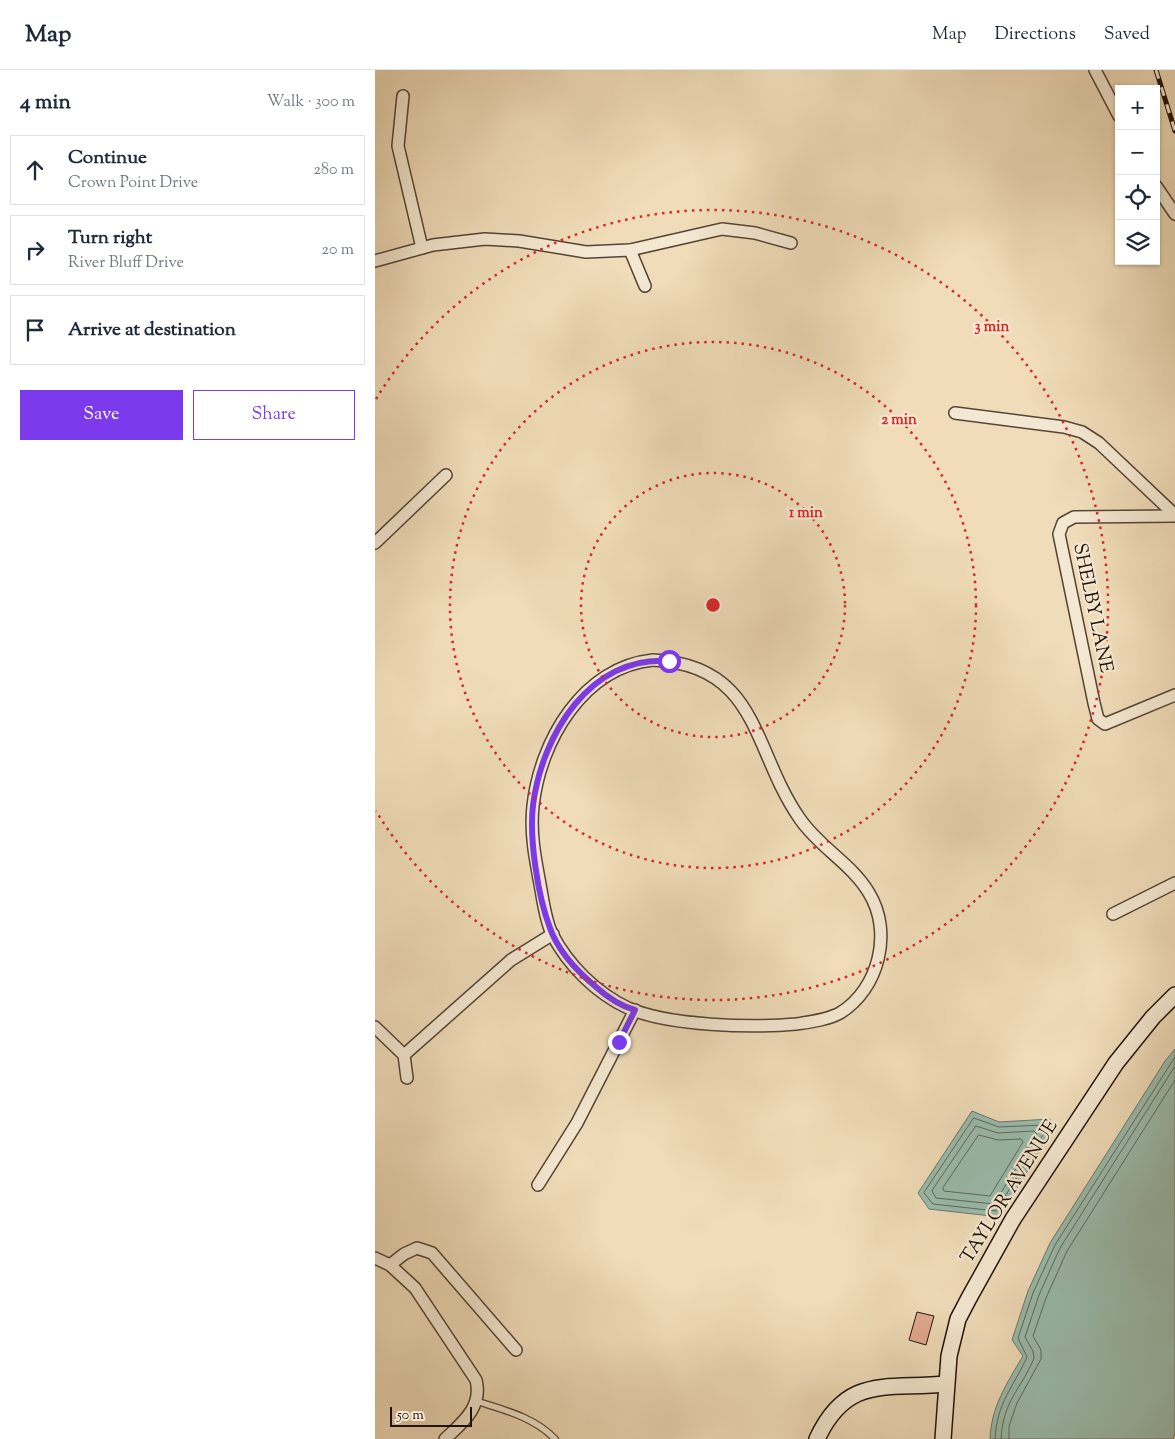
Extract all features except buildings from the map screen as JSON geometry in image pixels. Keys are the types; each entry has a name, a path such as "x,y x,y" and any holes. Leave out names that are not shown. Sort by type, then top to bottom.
{"main road":[{"name":"TAYLOR AVENUE","path":"943,1439 949,1356 958,1318 1013,1219 1116,1063 1153,1016 1175,995"},
{"path":"817,1439 836,1408 855,1394 885,1387 946,1384"}],"street":[{"path":"1095,70 1115,108"},
{"path":"403,96 398,146 422,248"},
{"path":"1160,192 1175,214"},
{"path":"375,261 422,248 485,239 519,241 586,252 630,250 722,229 755,233 791,244"},
{"path":"630,250 645,286"},
{"path":"955,413 1041,424 1082,432 1099,443 1175,515"},
{"path":"375,543 446,475"},
{"name":"SHELBY LANE","path":"1175,515 1075,518 1067,519 1060,528 1060,542 1091,690 1101,722 1105,724 1116,722 1175,695"},
{"path":"653,660 669,661 707,672 726,686 743,706 761,739 783,792 802,822 851,870 870,894 876,908 880,929 877,965 872,978 857,998 838,1014 825,1019 794,1024 737,1025 675,1019 635,1010 615,1001 589,981 568,958 553,934 542,896 532,827 536,786 548,751 561,725 573,708 600,680 629,664 653,660"},
{"path":"1113,914 1175,882"},
{"path":"404,1055 511,960 553,934"},
{"path":"538,1186 577,1123 635,1010"},
{"path":"375,1027 404,1055 407,1078"},
{"path":"390,1265 404,1254 417,1248 432,1254 516,1350"},
{"path":"375,1258 390,1265 415,1288 471,1369 477,1385 476,1401 465,1420 445,1439"}],"lane":[{"path":"476,1401 529,1420 546,1430 555,1439"}],"water":[{"path":"1175,1049 1175,1433 1173,1439 990,1439 993,1416 1006,1386 1023,1356 1012,1340 1028,1291 1050,1243 1165,1061"},
{"path":"972,1111 999,1122 1050,1119 1052,1130 1000,1217 929,1209 918,1193"}],"railway":[{"path":"1156,70 1175,131"}],"route":[{"path":"619,1042 635,1010 615,1001 577,970 560,947 549,927 533,846 533,806 536,786 551,744 561,725 586,693 607,675 629,664 653,660 669,661"}]}
